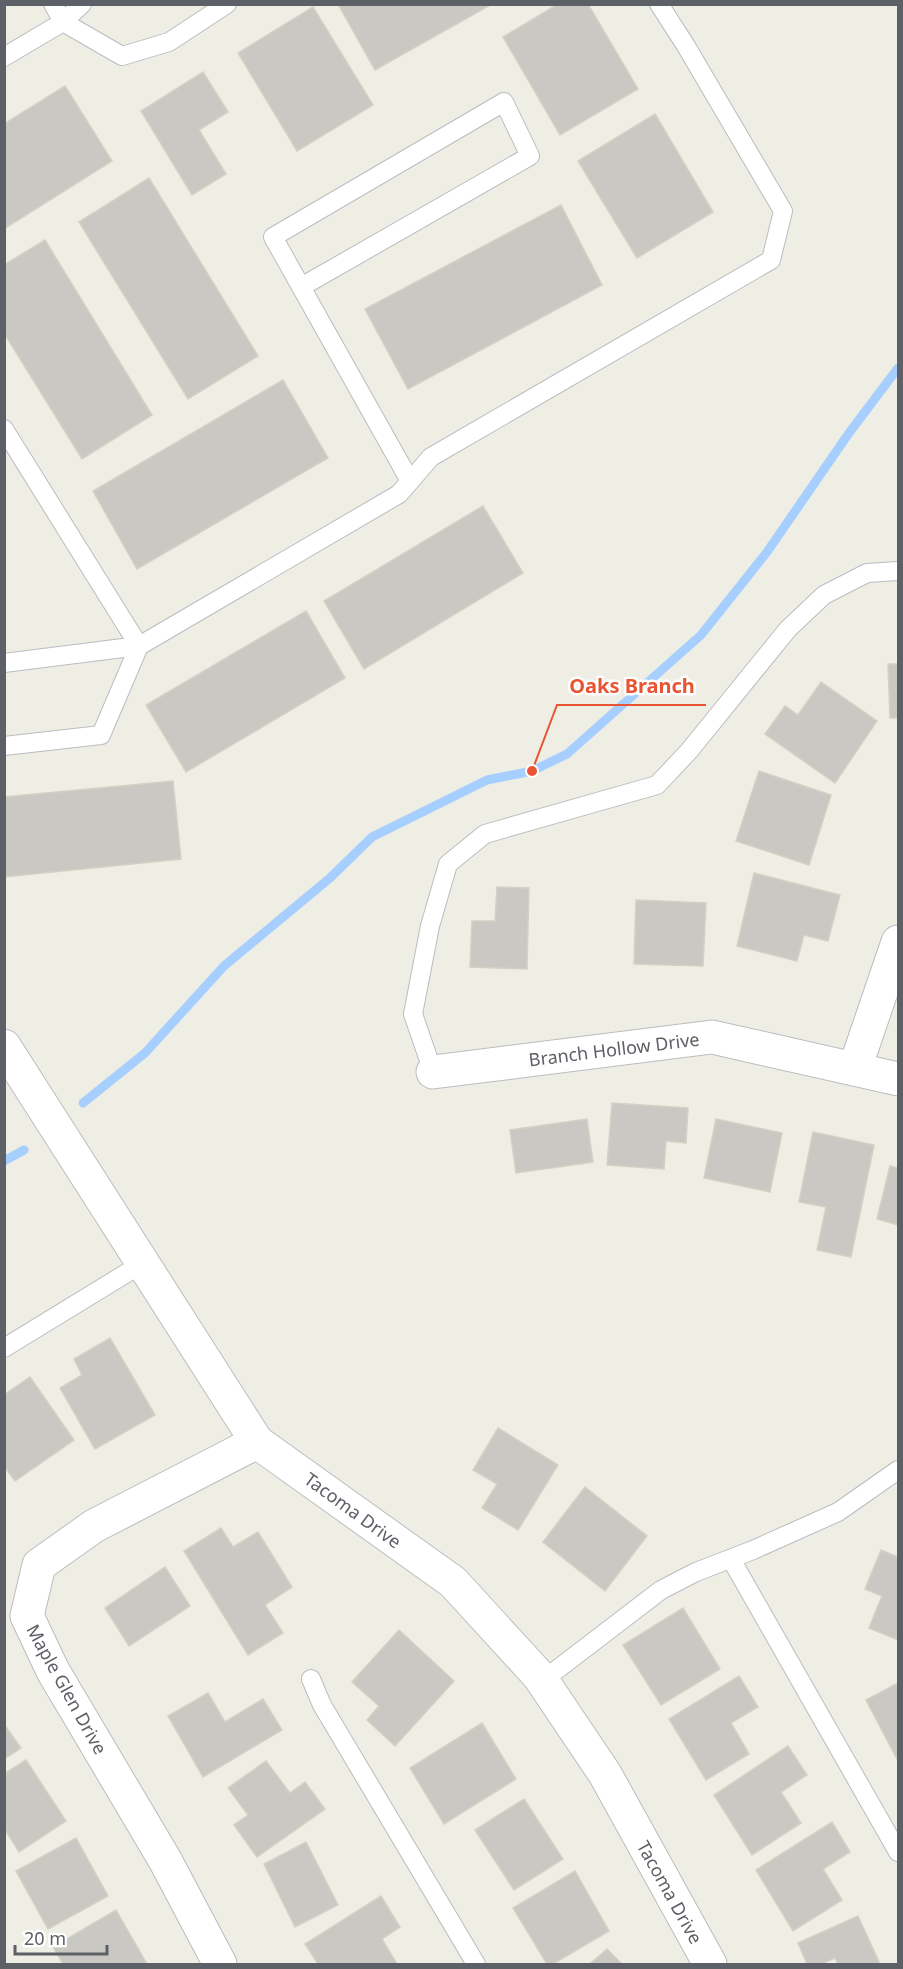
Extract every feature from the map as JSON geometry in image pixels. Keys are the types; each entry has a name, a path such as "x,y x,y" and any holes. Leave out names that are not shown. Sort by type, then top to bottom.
{"street":[{"path":"855,1068 898,942"},
{"name":"Branch Hollow Drive","path":"433,1072 712,1037 898,1079"},
{"name":"Tacoma Drive","path":"4,1046 257,1442 453,1582 542,1681 605,1774 710,1965"},
{"name":"Maple Glen Drive","path":"220,1965 165,1860 52,1671 27,1616 39,1565 94,1526 257,1442"}],"lane":[{"path":"53,4 122,56 169,42 227,4"},
{"path":"4,57 65,13 82,4"},
{"path":"4,663 139,646 399,494 431,457 771,260 783,212 659,4"},
{"path":"301,287 531,156 504,102 273,237 410,482"},
{"path":"4,429 139,646"},
{"path":"433,1072 413,1014 430,926 448,864 485,834 657,786 689,751 788,629 824,595 867,573 898,571"},
{"path":"4,746 101,735 139,646"},
{"path":"4,1348 142,1263"},
{"path":"542,1681 661,1590 696,1572 838,1512 898,1470"},
{"path":"731,1559 898,1852"},
{"path":"311,1678 322,1705 476,1965"}],"building":[{"path":"338,4 492,4 375,70"},
{"path":"558,4 588,4 638,89 560,135 503,37"},
{"path":"313,7 373,105 297,151 238,53"},
{"path":"203,72 228,112 199,130 226,174 192,195 141,111"},
{"path":"65,86 112,161 4,229 4,124"},
{"path":"655,114 713,212 637,258 578,161"},
{"path":"149,178 258,356 188,399 79,222"},
{"path":"561,205 602,285 408,389 365,309"},
{"path":"45,240 152,415 82,459 4,333 4,265"},
{"path":"283,380 328,458 137,569 93,491"},
{"path":"483,506 523,573 364,669 324,601"},
{"path":"306,611 345,678 186,772 146,705"},
{"path":"888,664 898,664 898,718 890,718"},
{"path":"821,682 877,721 835,783 765,734 785,706 798,715"},
{"path":"759,771 831,795 809,865 736,841"},
{"path":"173,781 181,859 4,877 4,797"},
{"path":"754,873 840,895 828,941 804,935 797,961 737,946"},
{"path":"497,887 529,888 527,969 470,967 472,921 495,921"},
{"path":"636,900 706,903 703,966 634,964"},
{"path":"612,1103 688,1108 686,1143 666,1141 664,1169 607,1165"},
{"path":"587,1119 593,1162 516,1173 510,1130"},
{"path":"716,1119 782,1133 770,1192 704,1178"},
{"path":"813,1132 874,1145 851,1257 817,1250 826,1207 799,1202"},
{"path":"890,1166 898,1168 898,1225 877,1219"},
{"path":"110,1338 155,1415 95,1449 60,1388 82,1375 74,1359"},
{"path":"30,1377 74,1440 15,1481 4,1466 4,1395"},
{"path":"498,1428 558,1465 518,1530 482,1508 497,1484 473,1470"},
{"path":"585,1487 647,1536 605,1591 543,1542"},
{"path":"221,1528 233,1547 258,1532 292,1587 265,1605 283,1633 248,1655 184,1551"},
{"path":"881,1550 898,1557 898,1640 869,1628 882,1596 865,1589"},
{"path":"165,1567 190,1606 129,1646 105,1608"},
{"path":"683,1608 720,1669 661,1705 623,1645"},
{"path":"399,1630 454,1681 395,1746 367,1720 379,1706 352,1682"},
{"path":"739,1676 758,1707 731,1723 749,1754 706,1780 669,1719"},
{"path":"898,1683 898,1761 866,1700"},
{"path":"208,1693 225,1722 263,1699 282,1730 203,1777 168,1716"},
{"path":"482,1723 516,1779 444,1824 410,1768"},
{"path":"4,1724 21,1748 4,1759"},
{"path":"788,1746 807,1775 781,1792 801,1823 752,1855 714,1795"},
{"path":"26,1760 66,1821 19,1852 4,1828 4,1774"},
{"path":"266,1761 290,1793 305,1782 325,1809 257,1857 234,1825 248,1815 228,1788"},
{"path":"524,1799 563,1859 514,1890 475,1830"},
{"path":"832,1822 850,1852 823,1869 842,1900 793,1931 756,1870"},
{"path":"76,1838 108,1896 48,1929 16,1871"},
{"path":"306,1842 338,1905 295,1927 264,1864"},
{"path":"575,1871 609,1931 553,1964 547,1964 513,1908"},
{"path":"381,1896 400,1927 382,1939 397,1964 318,1964 305,1944"},
{"path":"116,1910 147,1964 63,1964 53,1947"},
{"path":"858,1916 880,1964 838,1964 835,1958 821,1964 807,1964 798,1943"},
{"path":"607,1949 622,1964 590,1964"}],"waterway":[{"path":"83,1103 145,1053 224,966 330,878 372,837 487,780 532,771 567,754 701,635 767,552 849,433 898,368"},
{"path":"4,1161 24,1150"}],"place":[{"name":"Oaks Branch","path":"532,771"}]}
